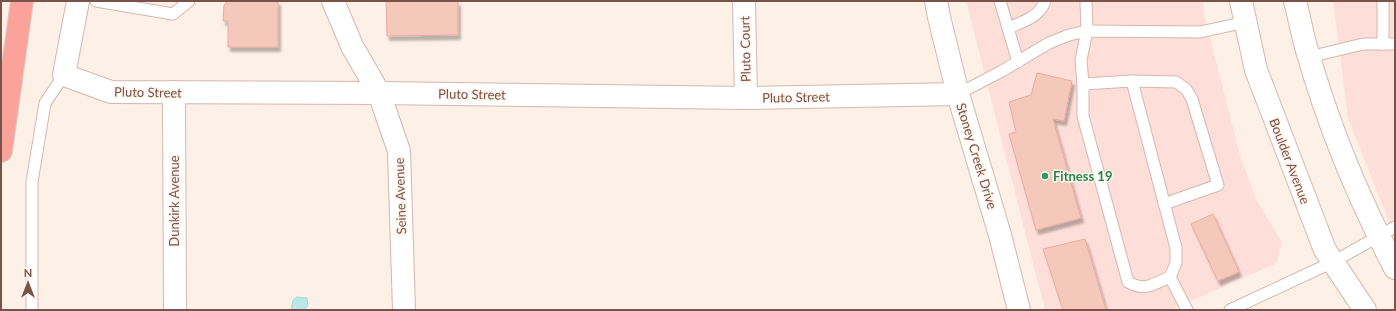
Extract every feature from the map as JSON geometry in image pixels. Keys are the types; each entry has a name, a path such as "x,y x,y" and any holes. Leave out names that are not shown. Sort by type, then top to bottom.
{"highway":[{"path":"1,151 22,1"}],"street":[{"path":"64,75 78,1"},
{"name":"Seine Avenue","path":"333,1 352,46 379,93 399,151 404,310"},
{"name":"Pluto Court","path":"744,1 746,98"},
{"name":"Stoney Creek Drive","path":"936,1 958,94 1000,235 1019,310"},
{"name":"Boulder Avenue","path":"1241,1 1256,70 1325,250 1365,310"},
{"path":"1295,1 1309,57 1339,145 1387,232 1395,268"},
{"name":"Pluto Street","path":"64,75 111,92 379,93 746,98 958,94"},
{"name":"Dunkirk Avenue","path":"174,92 175,310"}],"lane":[{"path":"96,1 125,4 173,14 189,1"},
{"path":"1000,1 1018,62"},
{"path":"1008,28 1034,16 1044,5 1045,1"},
{"path":"1086,1 1087,31 1081,60 1083,116 1128,282 1137,287 1148,287 1170,277 1176,263 1176,248 1132,81"},
{"path":"1383,1 1383,44"},
{"path":"958,94 1018,62 1049,43 1069,35 1087,31 1200,32 1246,22"},
{"path":"1309,57 1363,44 1395,44"},
{"path":"32,310 32,182 45,103 64,75"},
{"path":"1083,84 1132,81 1176,82 1186,89 1192,99 1218,185 1164,204"},
{"path":"1230,310 1332,262 1387,232"},
{"path":"1170,277 1187,310"}],"shaded area":[{"path":"966,1 1203,1 1204,14 1240,156 1256,199 1282,242 1277,263 1170,310 1045,310"},
{"path":"1333,1 1395,1 1395,237 1348,118"}],"water":[{"path":"297,297 307,298 308,306 303,310 291,310 293,300"}],"building":[{"path":"228,1 278,1 278,47 228,47 228,21 223,21 224,5"},
{"path":"386,1 458,1 458,35 387,36"},
{"name":"Fitness 19","path":"1037,73 1072,81 1064,121 1053,119 1081,218 1036,230 1009,134 1016,132 1009,102 1031,95"},
{"path":"1213,214 1239,272 1218,281 1191,224"},
{"path":"1085,239 1106,310 1063,310 1043,249"}],"place":[{"name":"Fitness 19","path":"1045,176"}]}
